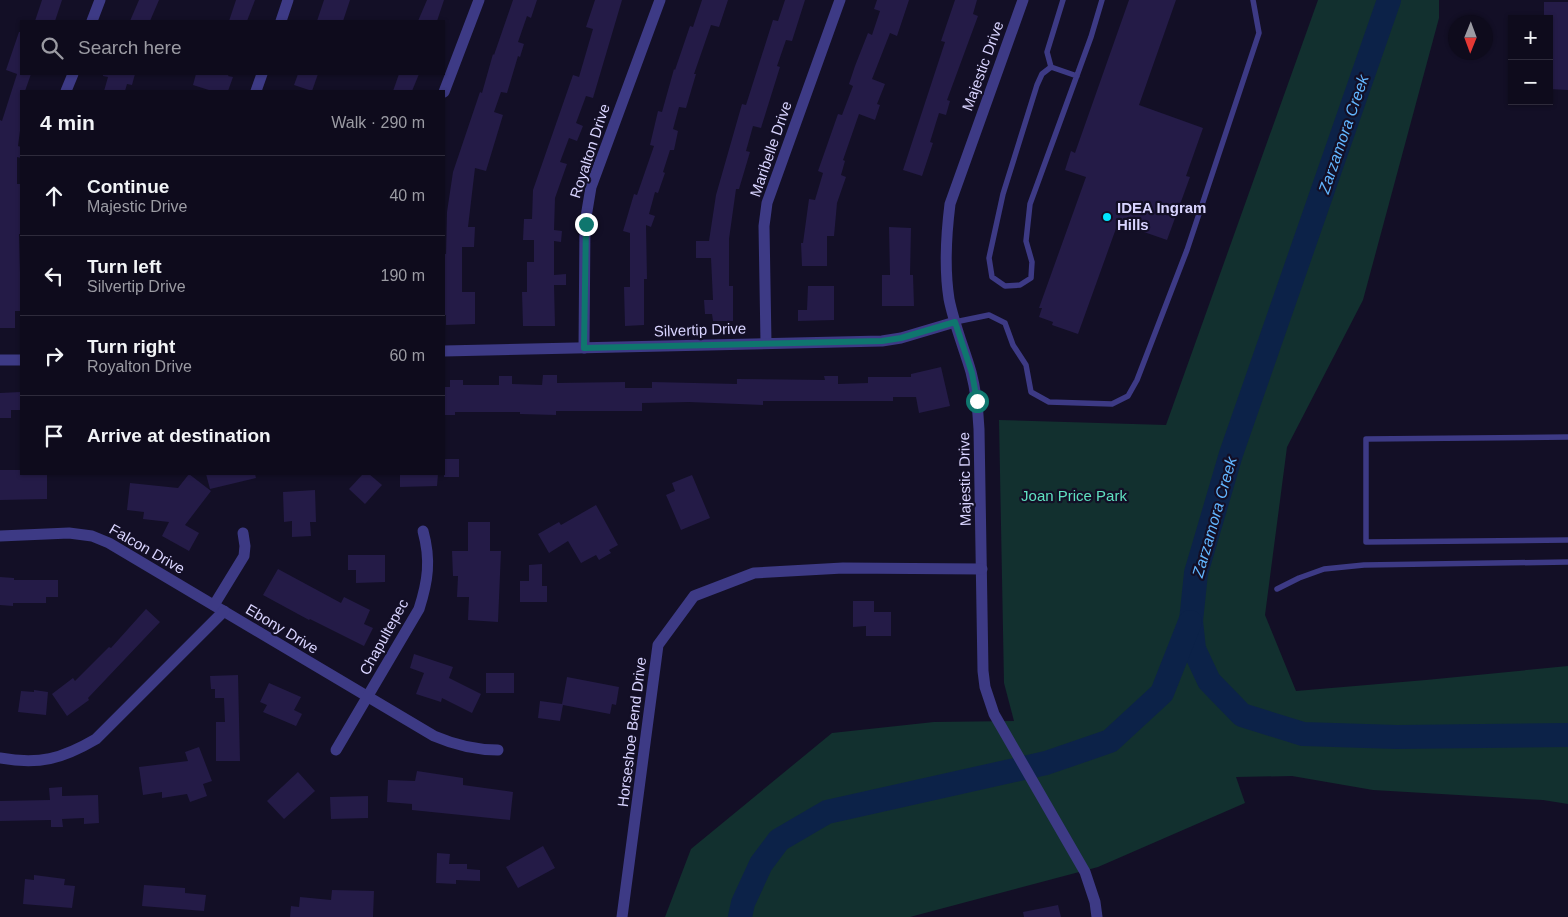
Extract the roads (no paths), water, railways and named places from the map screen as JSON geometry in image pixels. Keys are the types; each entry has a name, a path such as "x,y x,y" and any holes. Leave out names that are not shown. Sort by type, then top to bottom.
{"street":[{"path":"92,20 100,0"},
{"path":"280,20 288,0"},
{"path":"445,90 479,0"},
{"name":"Royalton Drive","path":"584,348 586,224 590,194 660,0"},
{"name":"Maribelle Drive","path":"766,343 764,226 767,203 840,0"},
{"name":"Majestic Drive","path":"1023,0 950,204 947,229 946,275 955,322 972,373 980,429 983,671 985,687 994,714 1086,872 1095,902 1097,917"},
{"path":"66,90 73,75"},
{"path":"256,90 262,75"},
{"name":"Silvertip Drive","path":"445,351 882,341 901,338 955,322"},
{"path":"0,360 20,360"},
{"name":"Chapultepec","path":"336,750 419,609 426,588 428,565 423,531"},
{"name":"Falcon Drive","path":"0,536 69,533 92,536 109,543 219,608"},
{"path":"219,608 244,556 243,533"},
{"name":"Horseshoe Bend Drive","path":"622,917 658,645 694,596 754,572 843,568 982,569"},
{"name":"Ebony Drive","path":"0,758 15,761 52,759 75,751 96,739 219,608 367,697 446,741 471,749 498,750"}],"lane":[{"path":"1051,67 1047,52 1064,0"},
{"path":"1051,67 1042,74 1002,194 990,258 992,277 1005,286 1020,285 1031,278 1032,262 1026,241 1030,204 1077,76 1102,0"},
{"path":"955,322 989,315 1005,323 1013,345 1026,365 1030,392 1049,402 1112,404 1128,396 1137,380 1187,250 1258,33 1253,0"},
{"path":"1051,67 1077,76"},
{"path":"1568,437 1366,439 1366,542 1568,540"},
{"path":"1277,589 1299,578 1324,570 1364,565 1568,562"}],"waterway":[{"name":"Zarzamora Creek","path":"1389,0 1231,454 1196,573 1191,621 1194,649 1209,681 1242,715 1303,734 1397,737 1568,735"},
{"path":"740,917 743,903 761,864 779,840 827,812 1046,763 1110,741 1162,693 1190,622"}],"place":[{"name":"IDEA Ingram Hills","path":"1107,217"}],"park label":[{"name":"Joan Price Park","path":"1074,496"}]}
